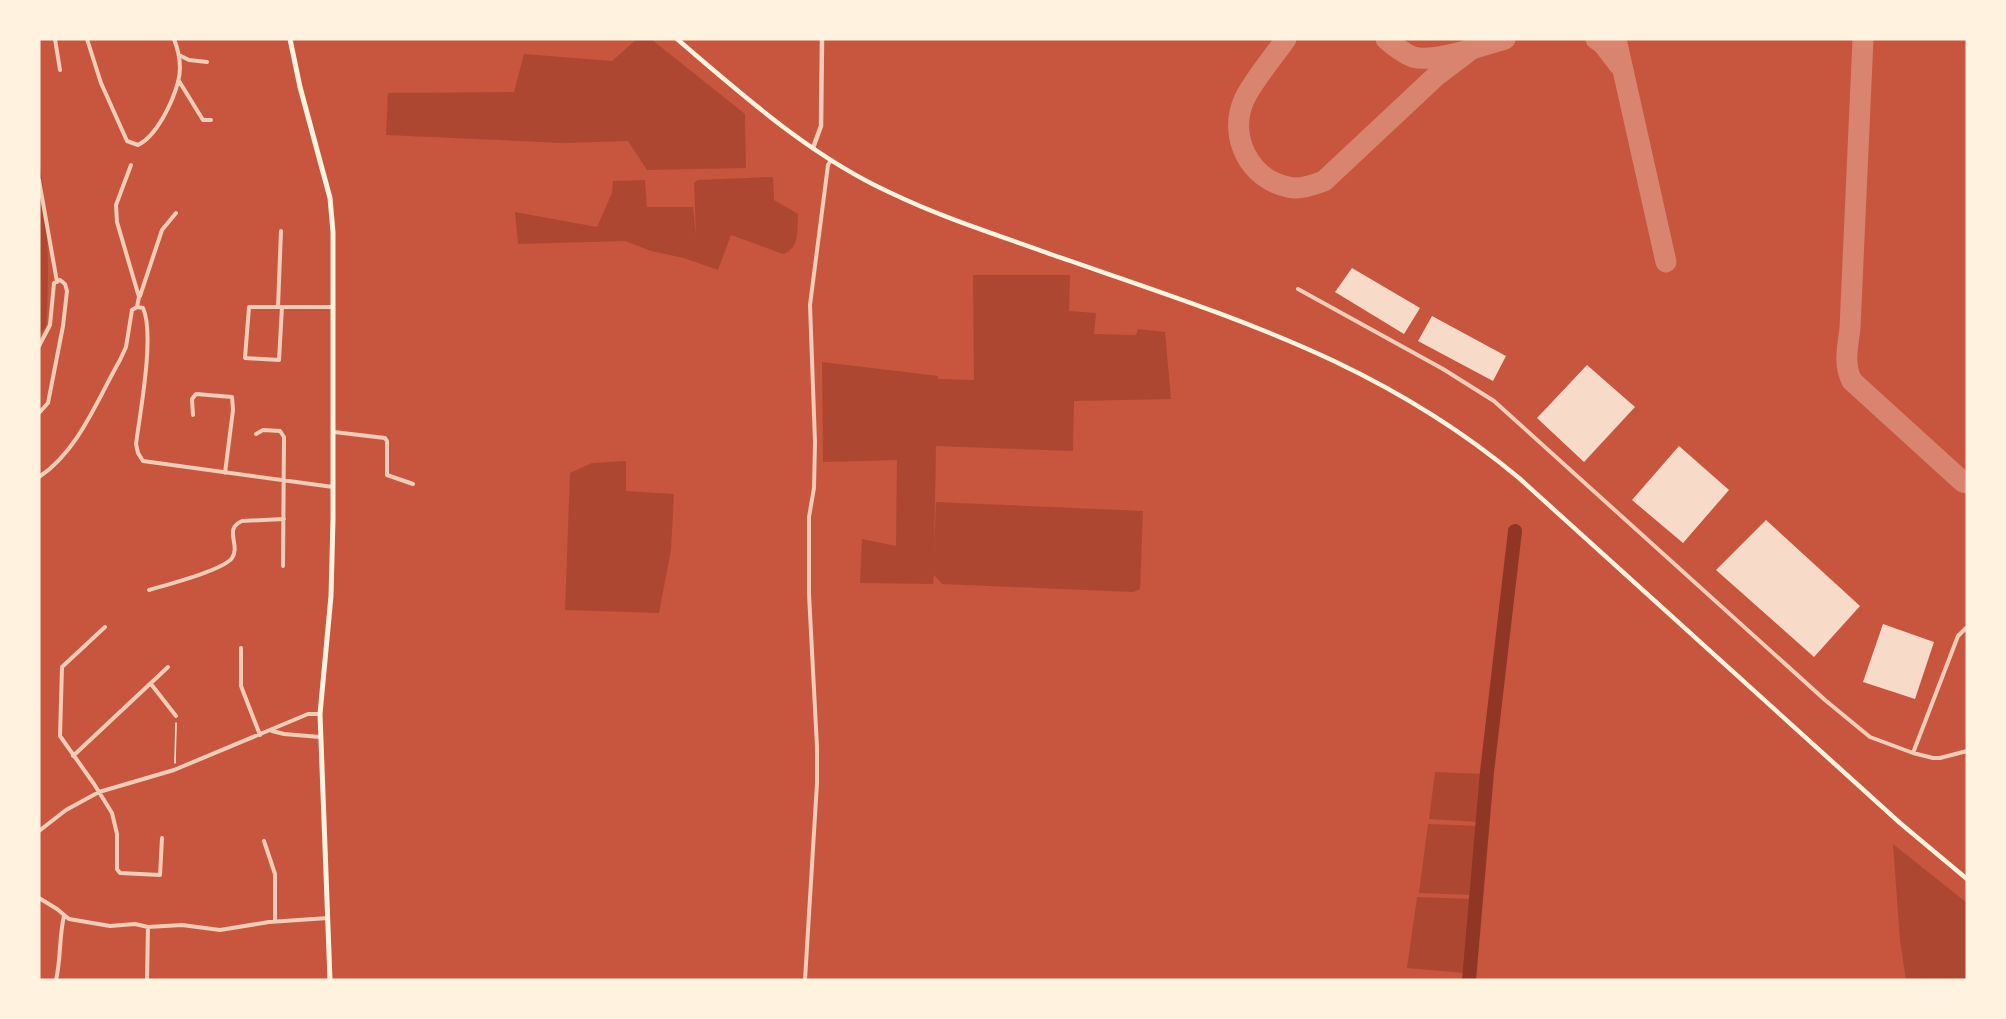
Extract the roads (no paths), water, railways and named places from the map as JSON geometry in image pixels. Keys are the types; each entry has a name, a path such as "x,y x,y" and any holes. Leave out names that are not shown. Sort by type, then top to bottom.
{"main road":[{"path":"290,39 300,87 330,198 333,232 334,432 331,596 320,714 330,980"},
{"path":"677,39 754,104 813,148 881,189 941,215 1292,342 1348,368 1454,429 1488,452 1519,478 1892,816 1967,879"}],"street":[{"path":"55,39 60,70"},
{"path":"87,39 101,83 127,141 132,144 142,143 150,137 163,118 178,81 179,55 174,39"},
{"path":"813,148 821,126 822,39"},
{"path":"179,55 189,60 207,62"},
{"path":"178,81 203,120 212,120"},
{"path":"805,980 817,771 809,594 809,517 814,488 815,442 810,305 823,199 828,165 831,160"},
{"path":"131,165 116,205 117,222 139,297"},
{"path":"39,180 57,282"},
{"path":"39,477 50,470 71,448 120,360 126,347 132,310 137,307 162,230 176,213"},
{"path":"281,231 280,307 279,360 245,358 249,307 280,307 333,307"},
{"path":"39,346 50,325 54,283 60,280 65,284 67,291 63,326 48,402 39,413"},
{"path":"1298,289 1443,369 1494,401 1870,737 1912,753 1940,758 1967,752"},
{"path":"137,307 142,308 146,315 147,350 136,444 138,453 144,461 333,487"},
{"path":"193,415 192,399 196,394 232,397 233,410 225,473"},
{"path":"256,434 263,430 280,431 284,437 283,566"},
{"path":"334,432 385,438 387,441 387,475 413,484"},
{"path":"149,590 231,561 235,554 232,530 236,524 242,521 284,519"},
{"path":"105,627 62,668 60,736 112,813 116,825 117,869 120,873 160,875 162,838"},
{"path":"1912,753 1958,636 1967,627"},
{"path":"241,648 241,686 260,735"},
{"path":"73,756 168,667"},
{"path":"151,684 176,716"},
{"path":"39,831 66,810 99,792 174,770 308,714 320,714"},
{"path":"272,730 284,734 320,738"},
{"path":"264,841 275,874 275,922"},
{"path":"39,898 69,919 110,926 182,925 220,930 275,922 328,918"},
{"path":"56,980 64,915"},
{"path":"147,980 148,927"}],"waterway":[{"path":"1469,980 1487,772 1515,531"}]}
